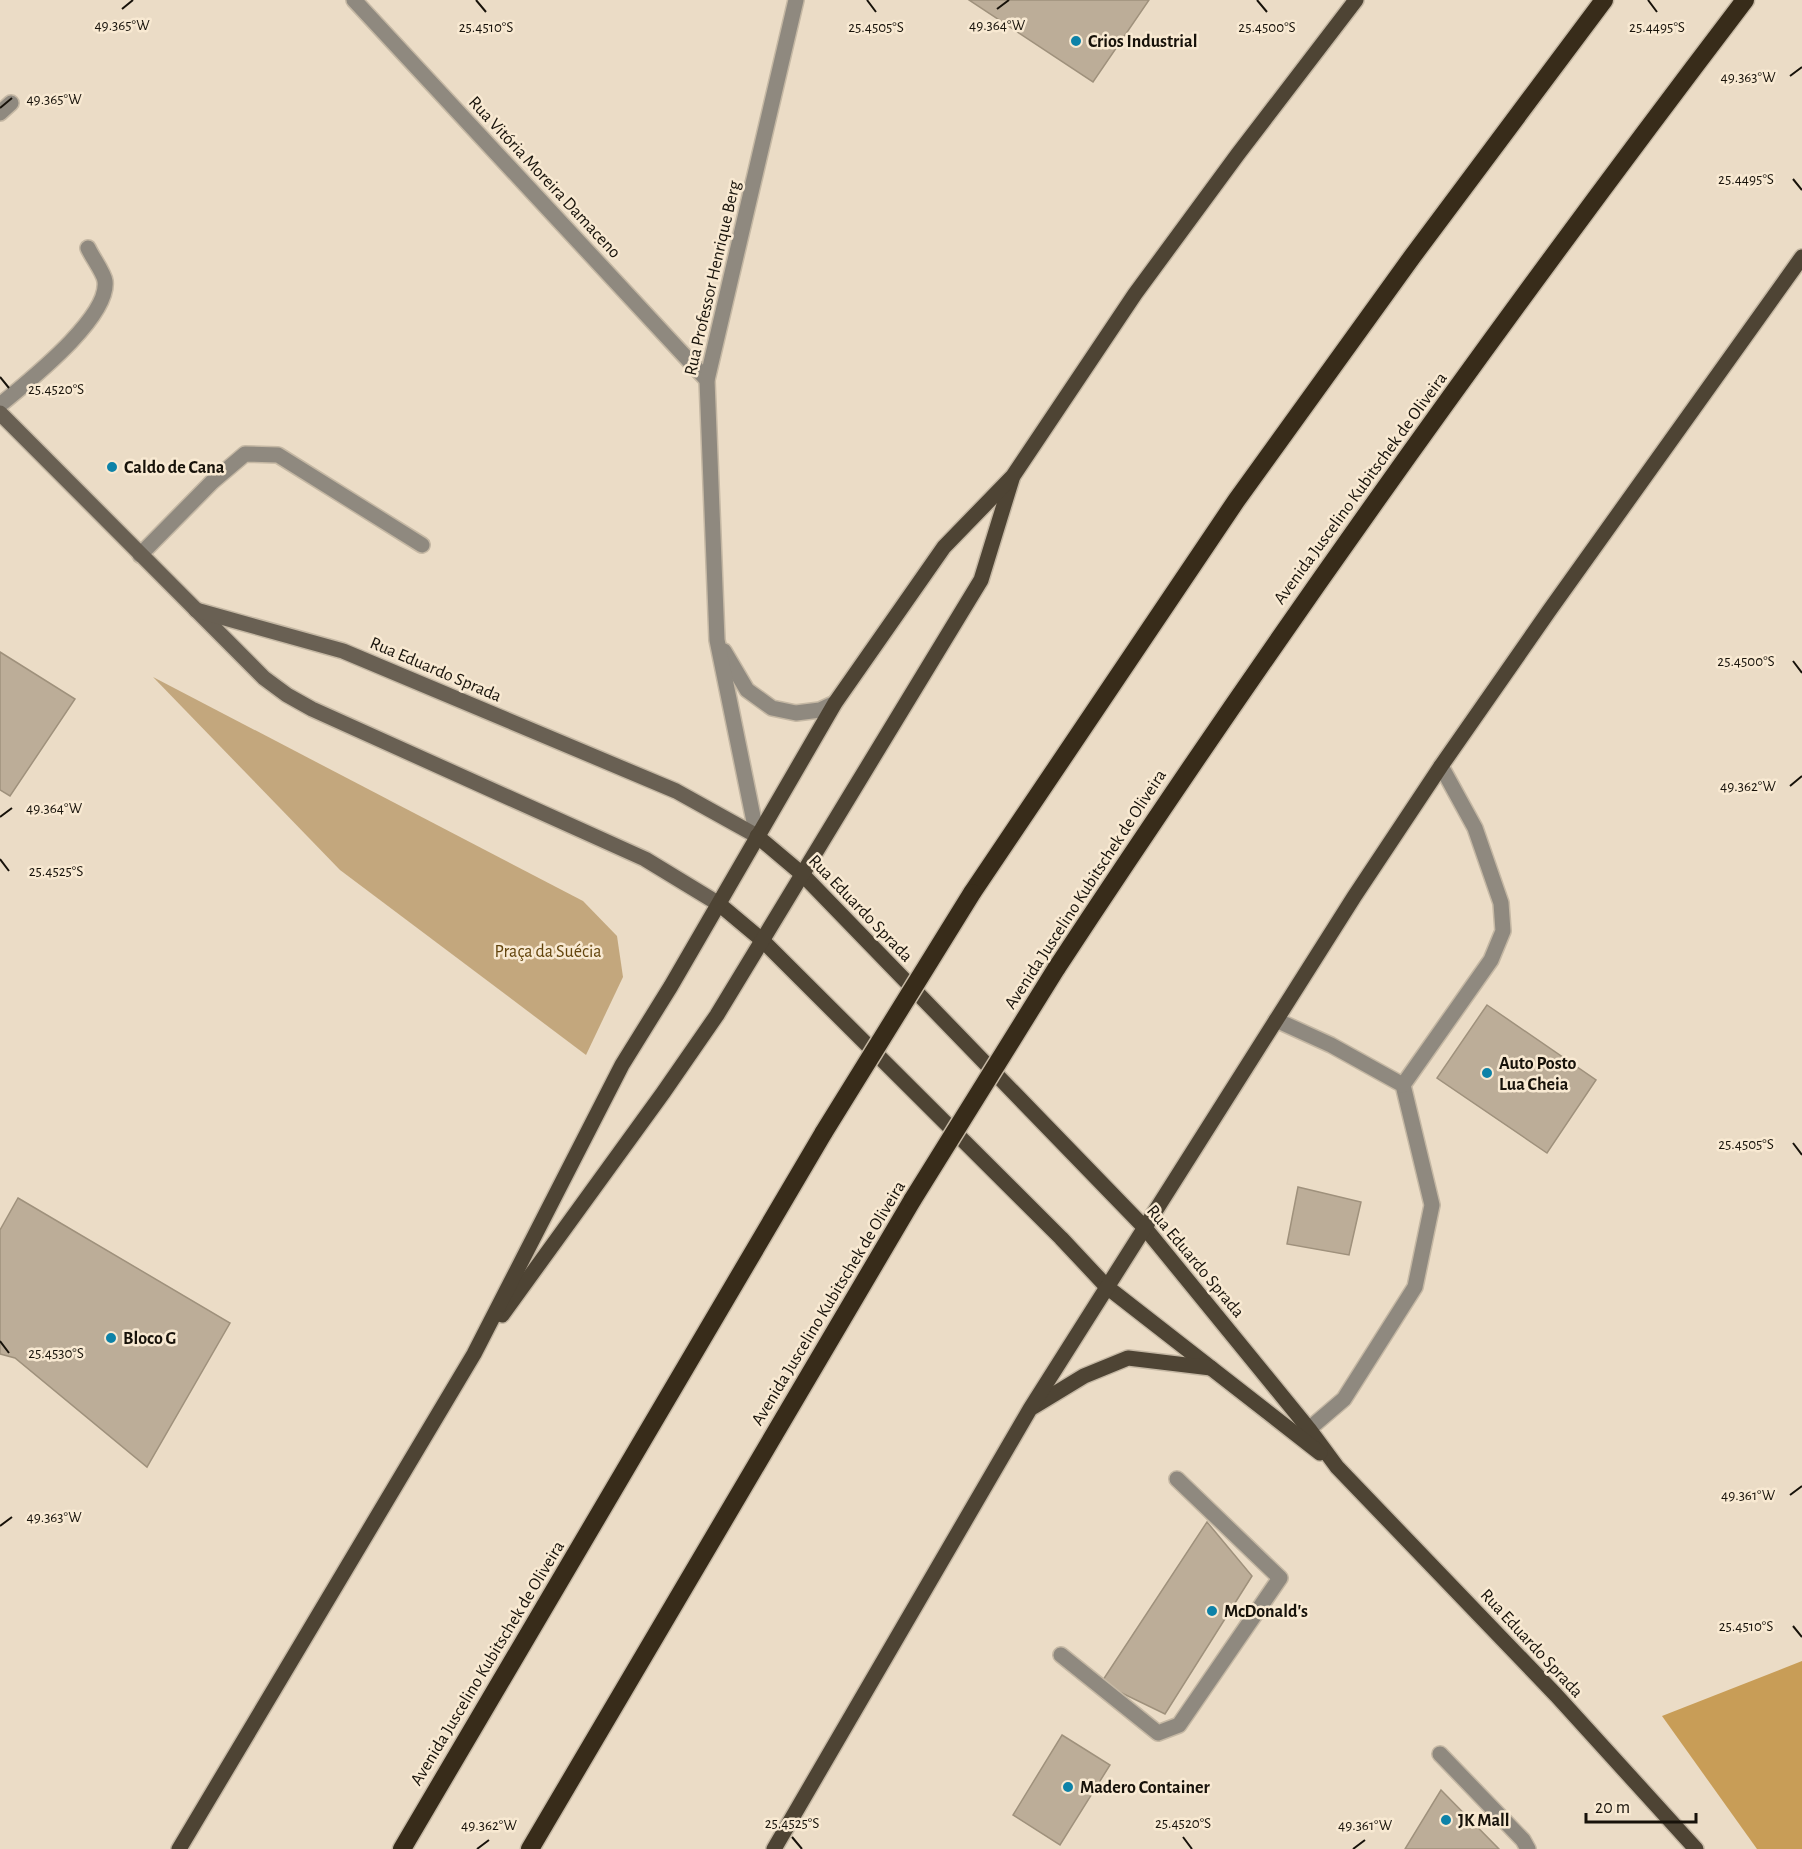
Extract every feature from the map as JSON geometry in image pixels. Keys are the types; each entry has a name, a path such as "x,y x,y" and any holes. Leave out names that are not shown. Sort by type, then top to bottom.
{"highway":[{"name":"Avenida Juscelino Kubitschek de Oliveira","path":"402,1849 824,1132 972,893 1236,501 1412,257 1604,0"},
{"name":"Avenida Juscelino Kubitschek de Oliveira","path":"530,1849 913,1199 1056,969 1159,812 1274,644 1609,178 1745,0"}],"main road":[{"path":"179,1849 474,1354 622,1065 719,904 835,703 944,547 1013,476 1135,294 1356,0"},
{"path":"774,1849 1030,1408 1354,897 1441,766 1549,611 1802,257"},
{"name":"Rua Eduardo Sprada","path":"0,413 193,609 264,678 286,695 312,710 645,860 719,904 762,940 1061,1238 1107,1287 1337,1467"},
{"path":"474,1354 717,1015 981,580 1013,476"},
{"name":"Rua Eduardo Sprada","path":"193,609 308,639 343,651 676,790 757,836 802,874 1145,1228 1309,1429 1337,1467 1556,1695 1696,1849"},
{"path":"1030,1408 1084,1376 1128,1358 1211,1368"}],"street":[{"name":"Rua Vitória Moreira Damaceno","path":"354,0 707,380"},
{"name":"Rua Professor Henrique Berg","path":"757,836 717,640 707,380 796,0"},
{"path":"0,405 63,350 100,306 105,282 88,248"},
{"path":"141,555 212,482 245,454 278,455 422,545"},
{"name":"Rua Professor Henrique Berg","path":"717,640 747,690 772,708 796,713 820,710 835,703"},
{"path":"1403,1085 1491,960 1503,931 1502,903 1475,828 1441,766"},
{"path":"1276,1020 1331,1046 1403,1085 1432,1205 1415,1287 1344,1399 1309,1429"},
{"path":"1061,1655 1158,1732 1179,1725 1280,1578 1177,1479"},
{"path":"1440,1754 1523,1840 1528,1849"}],"green space":[{"name":"Praça da Suécia","path":"153,677 583,901 617,936 623,977 586,1055 340,870"}],"shaded area":[{"path":"1802,1661 1802,1849 1757,1849 1662,1716"}],"building":[{"name":"Crios Industrial","path":"969,0 1149,0 1093,82"},
{"path":"0,652 75,699 10,796 0,790"},
{"path":"1487,1005 1596,1080 1547,1153 1437,1078"},
{"path":"1298,1187 1361,1202 1349,1255 1287,1244"},
{"name":"Bloco G","path":"18,1198 230,1323 147,1467 15,1358 0,1354 0,1230"},
{"path":"1207,1522 1252,1576 1165,1714 1101,1683"},
{"path":"1062,1735 1110,1765 1060,1845 1013,1815"},
{"name":"JK Mall","path":"1441,1790 1499,1849 1405,1849"}],"place":[{"name":"Crios Industrial","path":"1076,41"},
{"name":"Caldo de Cana","path":"112,467"},
{"name":"Auto Posto Lua Cheia","path":"1487,1073"},
{"name":"Bloco G","path":"111,1338"},
{"name":"McDonald's","path":"1212,1611"},
{"name":"Madero Container","path":"1068,1787"},
{"name":"JK Mall","path":"1446,1820"}]}
